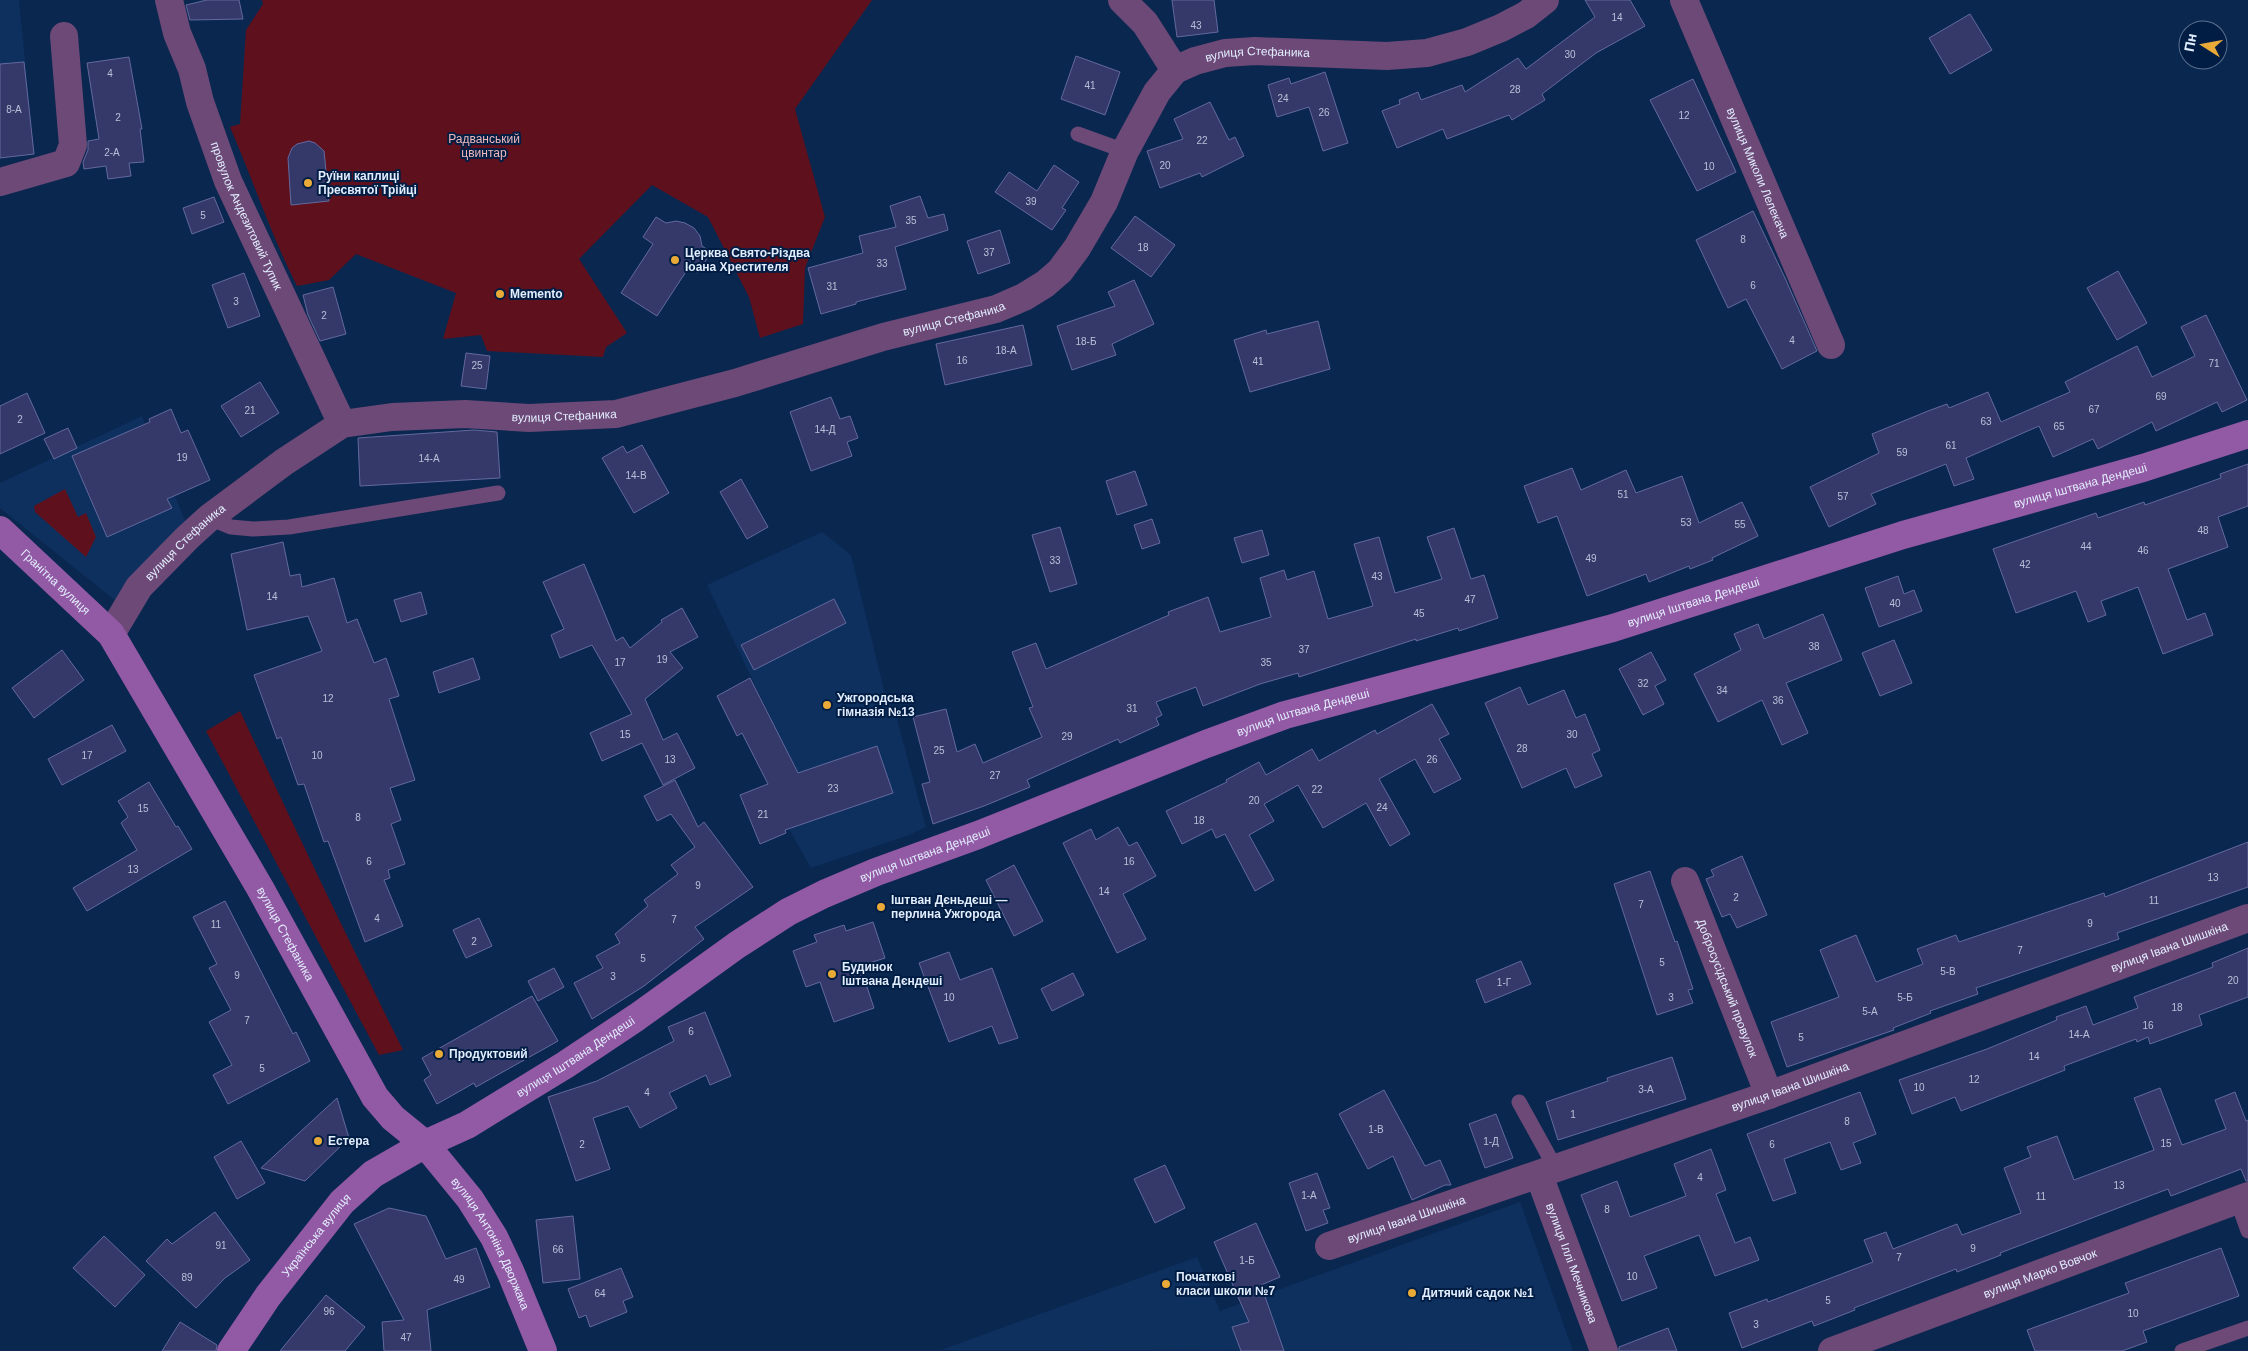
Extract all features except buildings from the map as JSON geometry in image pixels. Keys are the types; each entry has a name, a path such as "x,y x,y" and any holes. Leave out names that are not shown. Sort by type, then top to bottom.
{"street":[{"name":"провулок Андезитовий Тупик","path":"169,0 177,33 192,69 200,102 228,181 342,424"},
{"path":"1122,0 1148,12 1175,70"},
{"name":"вулиця Стефаника","path":"426,1144 393,1118 375,1097 260,888 111,634 139,587 157,567 209,518 284,462 342,424 392,417 464,414 529,418 616,414 735,383 882,337 996,309 1024,297 1045,284 1060,271 1077,248 1104,202 1125,150 1157,92 1175,70 1195,61 1225,53 1255,51 1387,56 1427,53 1467,42 1501,28 1526,15 1545,0"},
{"name":"вулиця Миколи Лелекача","path":"1684,0 1831,345"},
{"path":"0,182 66,163 73,145 64,36"},
{"name":"вулиця Іштвана Дендеші","path":"426,1144 467,1124 603,1041 737,945 788,912 876,872 978,835 1285,714 1614,628 1903,535 2143,468 2248,434"},
{"name":"Гранітна вулиця","path":"0,530 111,634"},
{"name":"Добросусідський провулок","path":"1684,881 1769,1095"},
{"name":"вулиця Івана Шишкіна","path":"1329,1246 1769,1095 2248,918"},
{"name":"Українська вулиця","path":"231,1351 268,1296 342,1202 373,1174 426,1144"},
{"name":"вулиця Антоніна Дворжака","path":"426,1144 470,1200 494,1237 511,1272 543,1351"},
{"name":"вулиця Іллі Мечникова","path":"1547,1172 1604,1351"},
{"name":"вулиця Марко Вовчок","path":"1832,1351 2242,1198"}],"lane":[{"path":"1078,134 1125,150"},
{"path":"209,518 231,527 253,529 289,527 498,493"},
{"path":"1519,1102 1547,1172"},
{"path":"2242,1198 2248,1231"},
{"path":"2182,1351 2248,1328"}],"shaded area":[{"path":"0,0 19,0 34,154 0,158"},
{"path":"142,416 188,528 117,602 0,508 0,483"},
{"name":"Ужгородська гімназія №13","path":"822,532 851,555 886,698 895,712 926,827 909,835 811,868 789,829 773,782 771,718 707,585"},
{"name":"Дитячий садок №1","path":"1520,1202 1573,1351 941,1350 1197,1257 1220,1311"}],"green space":[{"name":"Радванський цвинтар","path":"262,0 872,0 795,109 825,217 805,268 803,324 760,338 749,297 708,217 652,185 579,259 627,333 606,347 603,357 487,351 481,335 443,339 456,293 356,254 329,280 297,286 230,127 240,124 246,30 263,4"},
{"path":"65,489 78,517 86,513 96,537 86,557 35,512 34,506"},
{"path":"240,711 320,881 403,1050 379,1055 206,731"}],"place":[{"name":"Руїни каплиці Пресвятої Трійці","path":"308,183"},
{"name":"Церква Свято-Різдва Іоана Хрестителя","path":"675,260"},
{"name":"Memento","path":"500,294"},
{"name":"Ужгородська гімназія №13","path":"827,705"},
{"name":"Іштван Дєньдєші — перлина Ужгорода","path":"881,907"},
{"name":"Будинок Іштвана Дєндеші","path":"832,974"},
{"name":"Продуктовий","path":"439,1054"},
{"name":"Естера","path":"318,1141"},
{"name":"Початкові класи школи №7","path":"1166,1284"},
{"name":"Дитячий садок №1","path":"1412,1293"}]}
